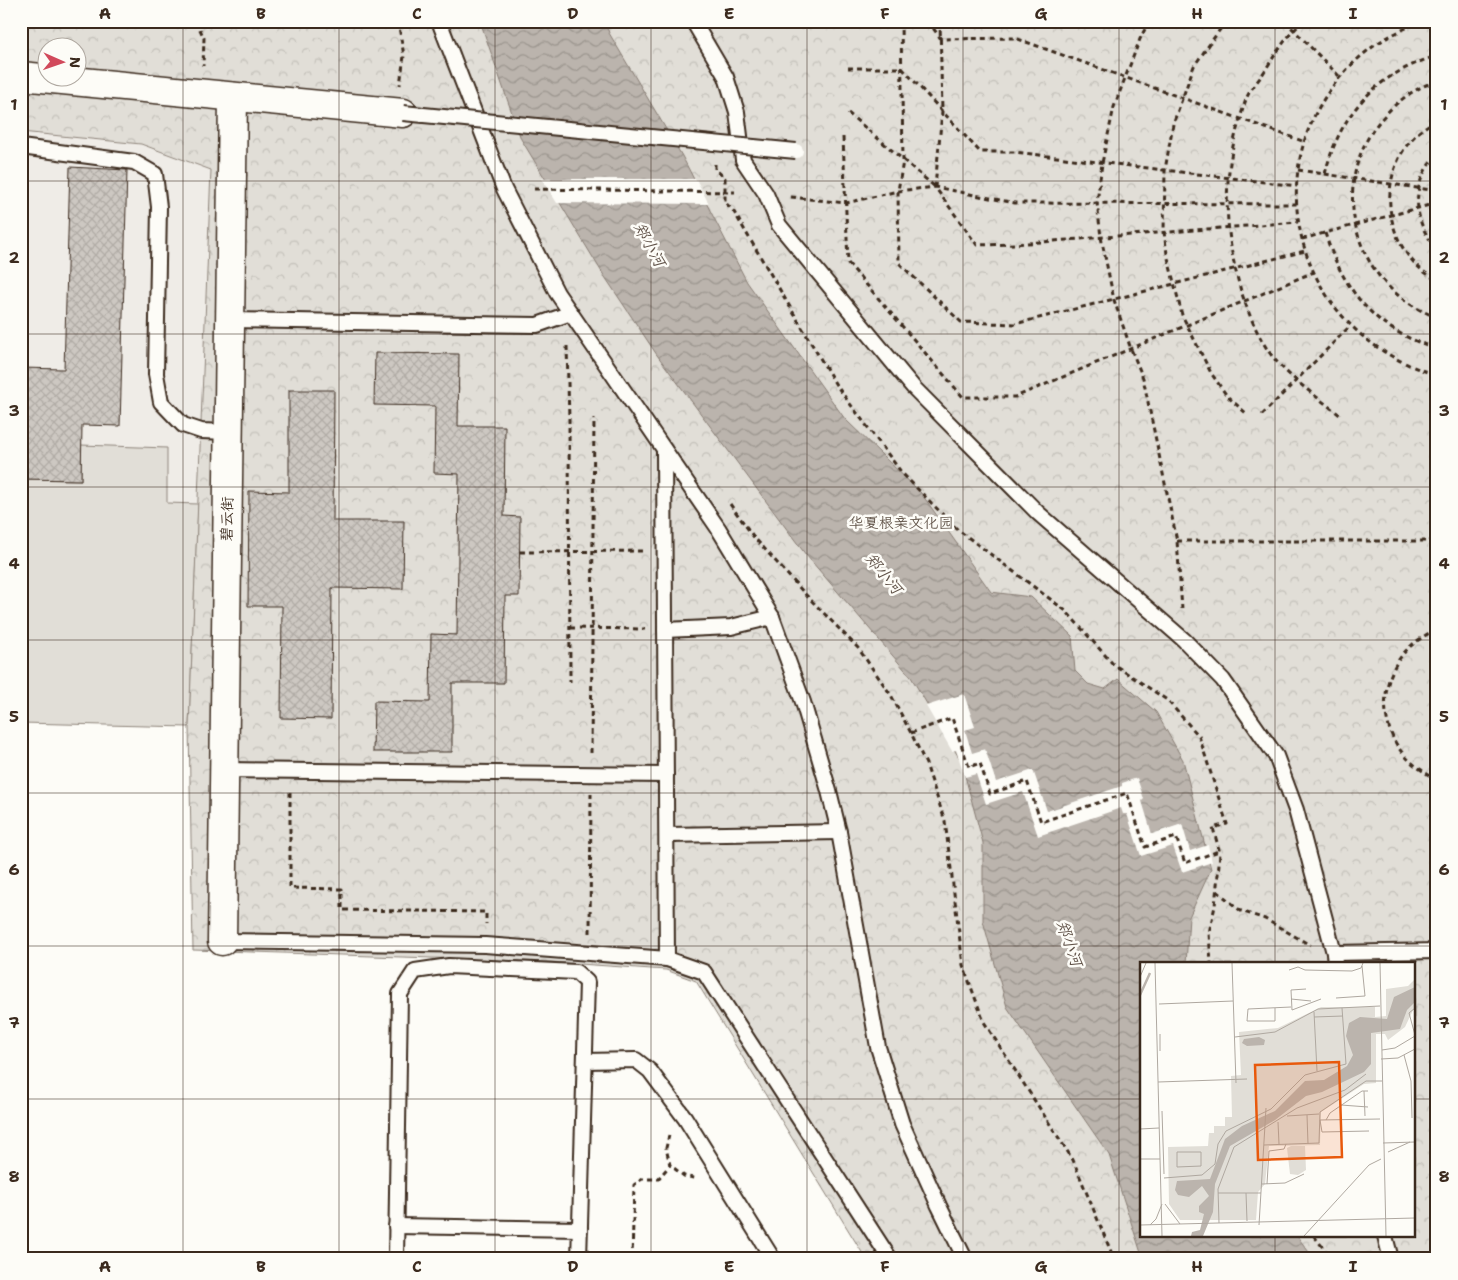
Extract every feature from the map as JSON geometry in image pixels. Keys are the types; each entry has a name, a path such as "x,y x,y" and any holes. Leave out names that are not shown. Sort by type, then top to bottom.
{"street":[{"path":"21,76 400,112"},
{"name":"碧云街","path":"222,941 233,97"}],"lane":[{"path":"439,21 504,189 557,293 718,528 772,616 803,702 829,791 839,832 878,1047 902,1124 965,1259"},
{"path":"693,21 726,77 737,112 742,160 766,194 779,224 913,387 1038,513 1184,640 1222,680 1276,756 1296,810 1334,958 1437,951"},
{"path":"400,112 796,151"},
{"path":"21,147 134,162 155,174 160,207 156,374 161,402 183,425 201,430 228,432"},
{"path":"230,320 537,325 570,313"},
{"path":"664,450 667,959"},
{"path":"665,630 731,628 772,616"},
{"path":"224,770 666,775"},
{"path":"666,835 839,832"},
{"path":"222,941 485,946 667,959 704,972 890,1259"},
{"path":"396,1259 400,994 415,971 449,966 576,972 587,982 579,1259"},
{"path":"585,1061 636,1060 650,1071 685,1118 773,1259"},
{"path":"396,1226 580,1229"},
{"path":"1386,1238 1391,1259"}],"path":[{"path":"196,21 204,38 201,94"},
{"path":"398,21 404,56 400,112"},
{"path":"901,21 903,161 898,191 899,262 961,322 1015,324 1305,251"},
{"path":"928,21 941,39"},
{"path":"935,186 942,112 940,21"},
{"path":"1149,21 1124,77 1114,107 1102,162 1097,203 1101,237 1114,300 1143,378 1177,541 1184,640"},
{"path":"1226,21 1194,66 1173,124 1165,170 1164,232 1167,254 1182,315 1211,373 1227,396 1248,415"},
{"path":"1286,21 1340,77"},
{"path":"1304,21 1278,50 1248,96 1240,119 1227,178 1228,227 1235,269 1251,318 1277,362 1341,416"},
{"path":"1422,21 1397,32 1366,52 1340,77 1317,111 1305,142 1298,170 1297,204 1298,222 1305,251 1320,286 1333,307 1370,344 1418,370 1437,375"},
{"path":"1432,21 1437,37"},
{"path":"941,39 1015,38 1305,142"},
{"path":"1325,174 1330,152 1340,132 1351,113 1366,96 1401,69 1437,56"},
{"path":"848,68 902,68 980,152 1015,152 1297,186"},
{"path":"1437,81 1411,93 1379,121 1362,152 1354,178 1352,202 1355,225 1361,245 1370,264 1398,296 1415,307 1437,317"},
{"path":"848,113 935,186 977,245 1015,244 1298,222"},
{"path":"1437,120 1420,131 1409,143 1394,169 1390,184 1389,200 1390,215 1400,245 1420,269 1437,280"},
{"path":"843,137 848,263 963,397 1015,397 1314,272"},
{"path":"1437,155 1425,171 1418,188 1418,208 1423,227 1437,247"},
{"path":"714,159 715,168 725,178 725,202 734,212 836,385 902,473 957,529 1066,611 1113,664 1168,700 1199,736 1227,824 1213,828 1218,853 1215,906 1208,933 1210,962"},
{"path":"1298,170 1437,191"},
{"path":"534,189 735,192 846,203 898,191 935,186 1015,203 1227,202 1297,204"},
{"path":"1302,239 1437,203"},
{"path":"1325,233 1332,255 1342,275 1354,294 1369,311 1386,325 1406,337 1437,348"},
{"path":"551,320 567,344 570,682"},
{"path":"1262,415 1350,326"},
{"path":"589,954 594,418"},
{"path":"730,504 753,536 805,594 858,648 891,695 911,733 926,764 945,820 964,965 984,1022 1073,1160 1114,1259"},
{"path":"1177,541 1437,542"},
{"path":"520,552 664,551"},
{"path":"570,628 665,630"},
{"path":"1437,630 1431,631 1406,650 1390,676 1384,706 1391,736 1408,762 1437,779"},
{"path":"911,733 952,718 969,767 980,763 990,794 1028,781 1041,822 1127,793 1145,847 1176,836 1185,863 1218,853"},
{"path":"290,771 290,888 342,889 342,910 486,912 485,946"},
{"path":"1216,890 1241,910 1265,919 1306,944 1334,958"},
{"path":"632,1259 634,1185 642,1179 658,1179 670,1165"},
{"path":"1316,1238 1332,1259"}],"shaded area":[{"path":"21,132 141,144 211,170 189,727 21,723"}],"green space":[{"name":"华夏根亲文化园","path":"21,21 1437,21 1437,1259 866,1259 696,981 666,970 551,962 193,950 189,727 211,170 141,144 21,132"},
{"path":"81,445 167,448 167,503 198,504 189,727 21,723 21,479 81,480"}],"water":[{"name":"郑小河","path":"480,21 605,21 609,33 682,156 747,282 845,419 921,493 991,592 1031,597 1072,636 1075,671 1088,684 1105,689 1118,679 1156,712 1183,760 1211,869 1189,917 1186,962 1140,962 1140,1238 1298,1238 1314,1259 1143,1259 1109,1155 1007,1007 983,921 983,843 961,761 911,677 806,555 657,355 603,274 521,139"}],"pier":[{"path":"542,179 696,179 709,204 557,203"},
{"path":"964,694 975,727 965,730 972,753 985,749 996,782 1033,770 1047,811 1122,786 1122,783 1137,778 1152,834 1182,824 1190,851 1208,845 1212,862 1182,872 1173,846 1141,856 1127,814 1123,814 1121,808 1038,836 1023,792 986,804 976,774 965,777 956,750 952,751 926,706"}],"building":[{"path":"70,167 127,170 120,426 82,425 81,480 21,479 21,368 64,369"},
{"path":"375,353 459,354 458,426 505,426 504,516 520,517 519,596 505,596 504,683 452,683 452,752 373,752 374,701 430,702 431,634 457,635 459,474 434,473 435,406 374,405"},
{"path":"289,390 334,390 333,521 404,521 403,589 332,588 331,719 281,718 282,606 248,606 249,491 289,492"}]}
